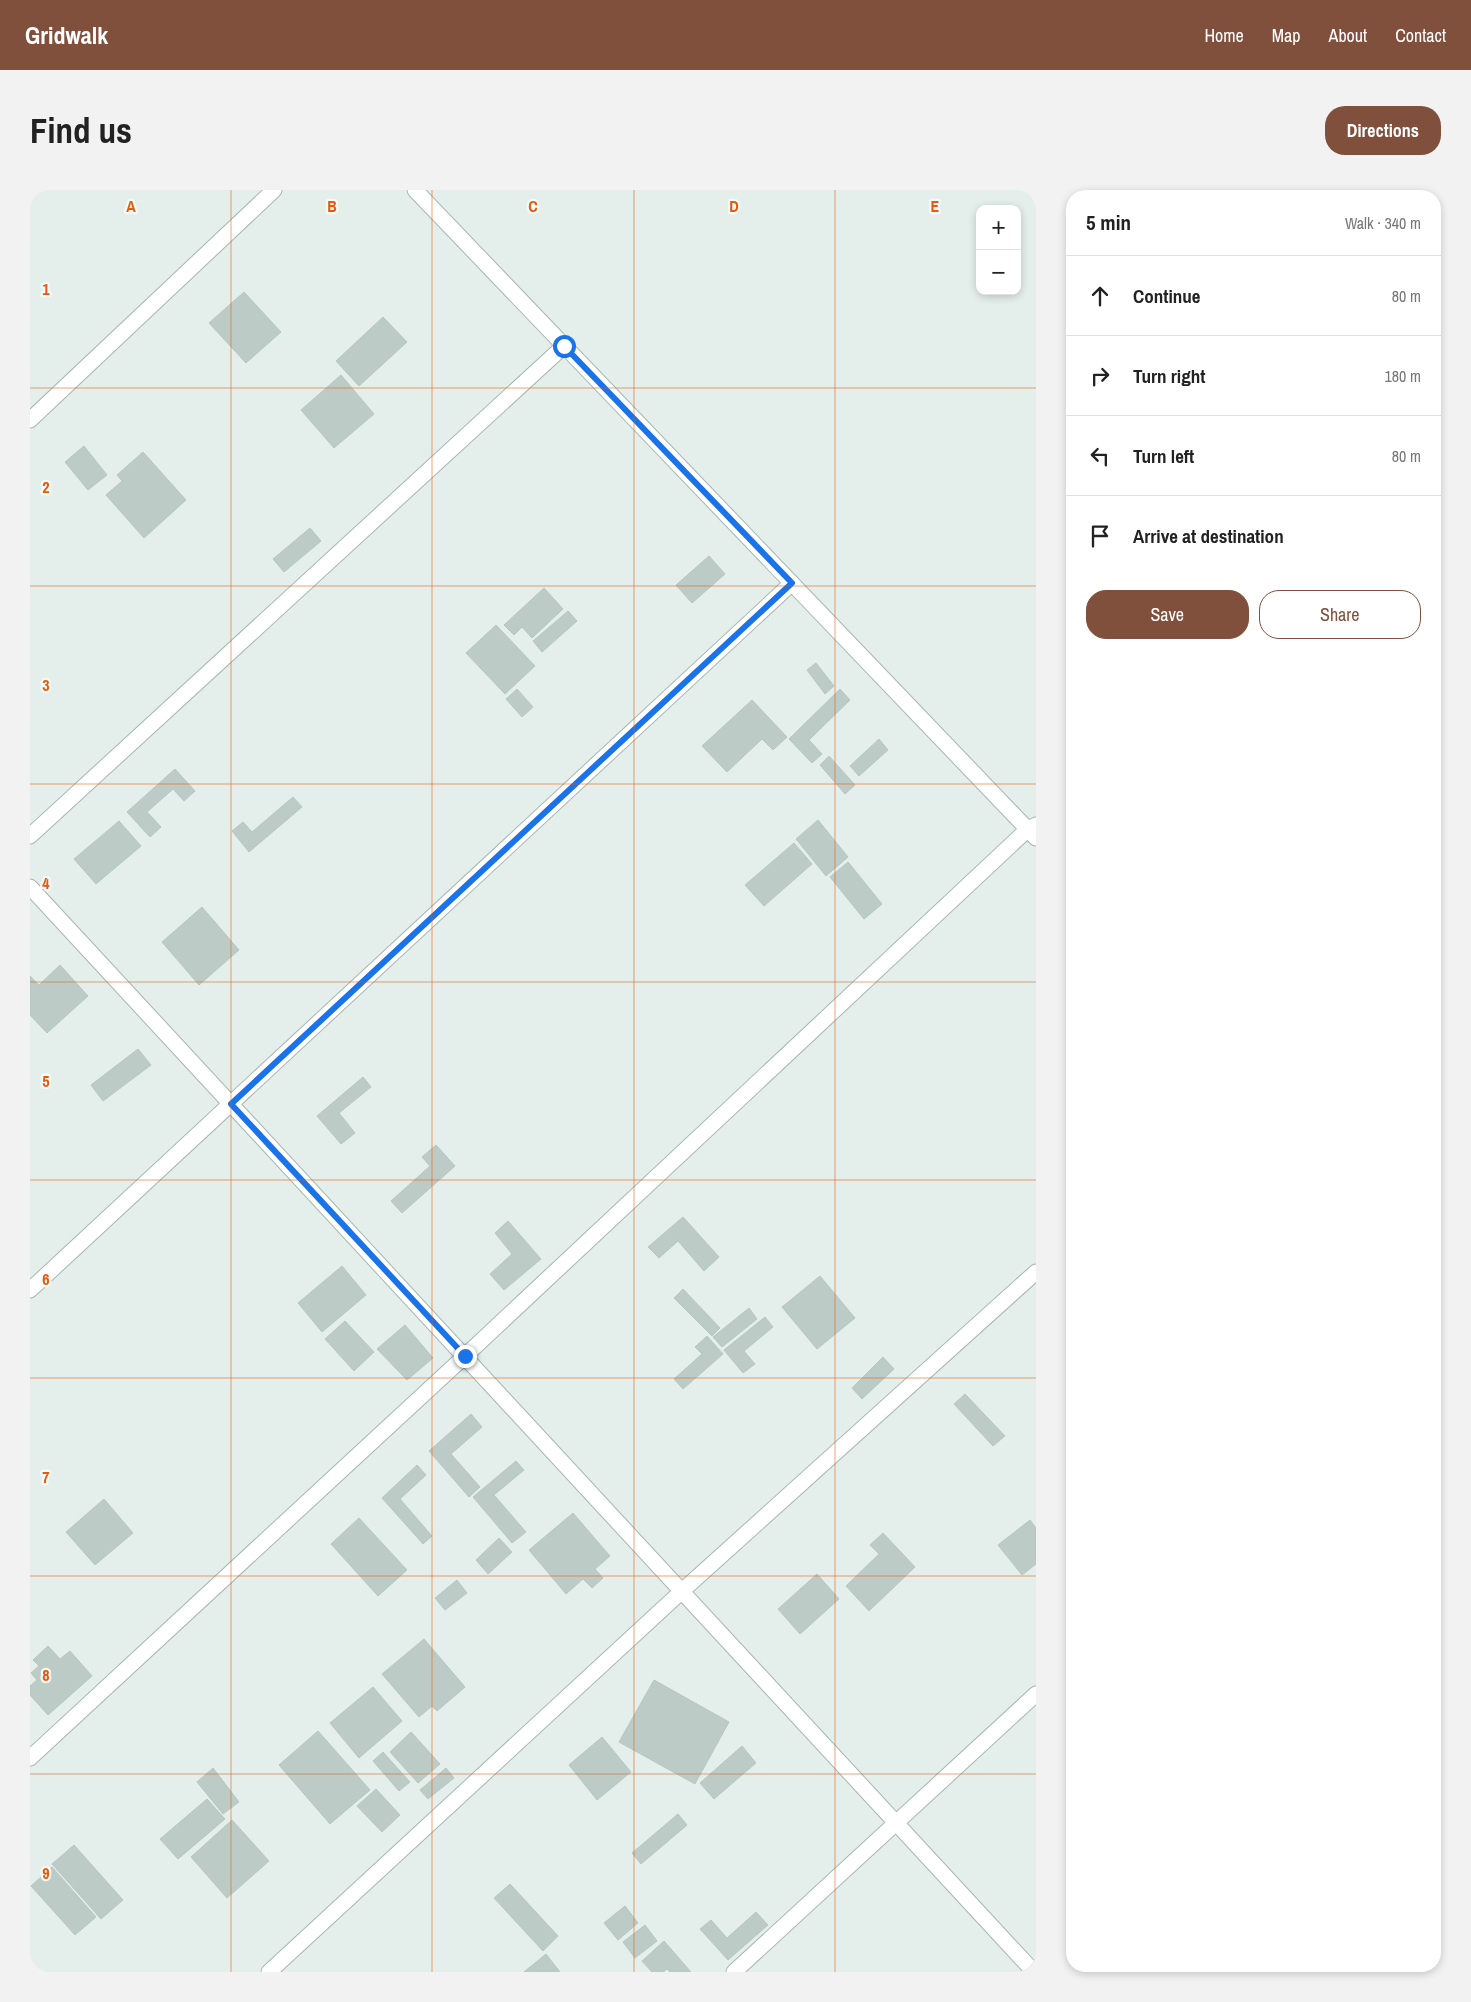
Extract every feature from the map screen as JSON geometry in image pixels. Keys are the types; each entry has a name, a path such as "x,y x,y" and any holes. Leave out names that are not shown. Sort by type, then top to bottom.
{"street":[{"path":"30,420 274,190"},
{"path":"30,1758 1033,831 415,190"},
{"path":"30,836 564,346"},
{"path":"30,1290 792,583"},
{"path":"30,887 1034,1972"},
{"path":"269,1972 682,1591 1036,1272"},
{"path":"734,1972 1036,1694"}],"building":[{"path":"244,292 281,332 246,363 209,323"},
{"path":"383,317 407,342 359,386 336,361"},
{"path":"341,375 374,414 334,448 301,410"},
{"path":"84,446 107,475 88,490 65,462"},
{"path":"143,452 186,500 144,538 106,495 122,481 117,475"},
{"path":"310,528 321,541 284,572 273,559"},
{"path":"709,556 725,574 692,603 676,585"},
{"path":"544,588 563,609 532,638 522,627 514,635 504,625"},
{"path":"568,611 577,621 542,652 533,641"},
{"path":"496,625 535,666 505,694 466,653"},
{"path":"816,663 834,686 825,694 807,670"},
{"path":"517,689 533,707 522,717 506,699"},
{"path":"840,689 850,700 809,740 822,754 812,763 789,739"},
{"path":"752,700 787,737 773,750 762,739 727,772 702,746"},
{"path":"879,739 888,750 859,776 850,766"},
{"path":"829,756 855,785 845,794 820,765"},
{"path":"175,769 195,791 184,801 173,789 147,812 161,827 150,837 127,812"},
{"path":"293,797 302,807 249,852 232,831 243,822 252,832"},
{"path":"818,820 848,857 826,876 796,839"},
{"path":"119,821 141,846 96,884 74,859"},
{"path":"794,843 812,864 764,906 745,885"},
{"path":"848,862 882,904 864,919 830,877"},
{"path":"202,907 239,950 199,985 162,942"},
{"path":"60,965 88,996 47,1033 30,1015 30,976 39,985"},
{"path":"138,1049 151,1065 103,1101 91,1085"},
{"path":"363,1077 371,1087 339,1113 355,1133 341,1144 317,1116"},
{"path":"436,1145 455,1166 402,1213 391,1201 430,1166 422,1157"},
{"path":"683,1217 719,1257 704,1271 678,1241 659,1258 648,1247"},
{"path":"508,1221 541,1259 504,1290 490,1274 512,1254 495,1233"},
{"path":"342,1266 366,1295 322,1332 298,1303"},
{"path":"820,1276 855,1318 817,1349 782,1307"},
{"path":"683,1289 720,1328 712,1336 674,1298"},
{"path":"749,1308 757,1319 722,1347 713,1337"},
{"path":"765,1317 773,1327 744,1351 755,1364 743,1373 724,1350"},
{"path":"345,1321 374,1352 354,1371 325,1339"},
{"path":"405,1325 433,1358 407,1380 377,1349"},
{"path":"707,1336 723,1354 683,1389 674,1379 702,1354 695,1347"},
{"path":"883,1357 894,1369 862,1399 852,1388"},
{"path":"965,1394 1005,1436 993,1446 954,1404"},
{"path":"471,1414 482,1427 451,1454 480,1487 469,1497 429,1451"},
{"path":"516,1461 524,1470 494,1495 526,1532 512,1543 473,1497"},
{"path":"417,1465 426,1475 400,1499 432,1536 423,1544 382,1498"},
{"path":"104,1499 133,1533 95,1565 66,1532"},
{"path":"573,1513 610,1556 595,1569 603,1578 592,1588 583,1579 566,1594 529,1550"},
{"path":"359,1518 407,1570 378,1596 331,1544"},
{"path":"1030,1520 1036,1528 1036,1564 1022,1575 998,1545"},
{"path":"883,1533 915,1567 869,1611 846,1586 879,1554 870,1545"},
{"path":"499,1538 512,1552 488,1574 476,1560"},
{"path":"817,1574 839,1599 800,1634 778,1609"},
{"path":"457,1580 467,1593 445,1610 435,1598"},
{"path":"424,1639 465,1687 437,1711 432,1706 419,1717 382,1674"},
{"path":"48,1646 60,1659 70,1651 92,1676 48,1715 30,1695 30,1686 37,1680 31,1673 39,1666 33,1660"},
{"path":"654,1680 729,1722 695,1784 619,1742"},
{"path":"373,1687 402,1721 359,1758 330,1723"},
{"path":"318,1731 370,1790 330,1824 279,1765"},
{"path":"411,1732 440,1764 418,1783 390,1752"},
{"path":"602,1737 631,1772 597,1800 569,1765"},
{"path":"742,1746 756,1763 714,1799 700,1783"},
{"path":"383,1752 410,1782 399,1791 373,1761"},
{"path":"213,1768 239,1802 223,1814 197,1782"},
{"path":"446,1768 454,1778 428,1799 420,1790"},
{"path":"376,1789 400,1815 382,1832 357,1806"},
{"path":"207,1799 225,1819 178,1859 160,1839"},
{"path":"678,1814 687,1825 641,1864 632,1853"},
{"path":"232,1820 269,1861 227,1898 191,1857"},
{"path":"74,1845 123,1900 101,1919 52,1864"},
{"path":"52,1867 96,1917 75,1935 31,1886"},
{"path":"510,1884 558,1936 543,1951 494,1898"},
{"path":"625,1906 638,1923 618,1940 604,1923"},
{"path":"756,1912 768,1925 728,1960 700,1929 711,1920 727,1938"},
{"path":"645,1925 657,1941 635,1958 623,1942"},
{"path":"664,1941 691,1972 670,1972 667,1969 663,1972 652,1972 642,1961"},
{"path":"546,1954 560,1972 524,1972"}],"route":[{"path":"465,1356 231,1104 792,583 564,346"}]}
